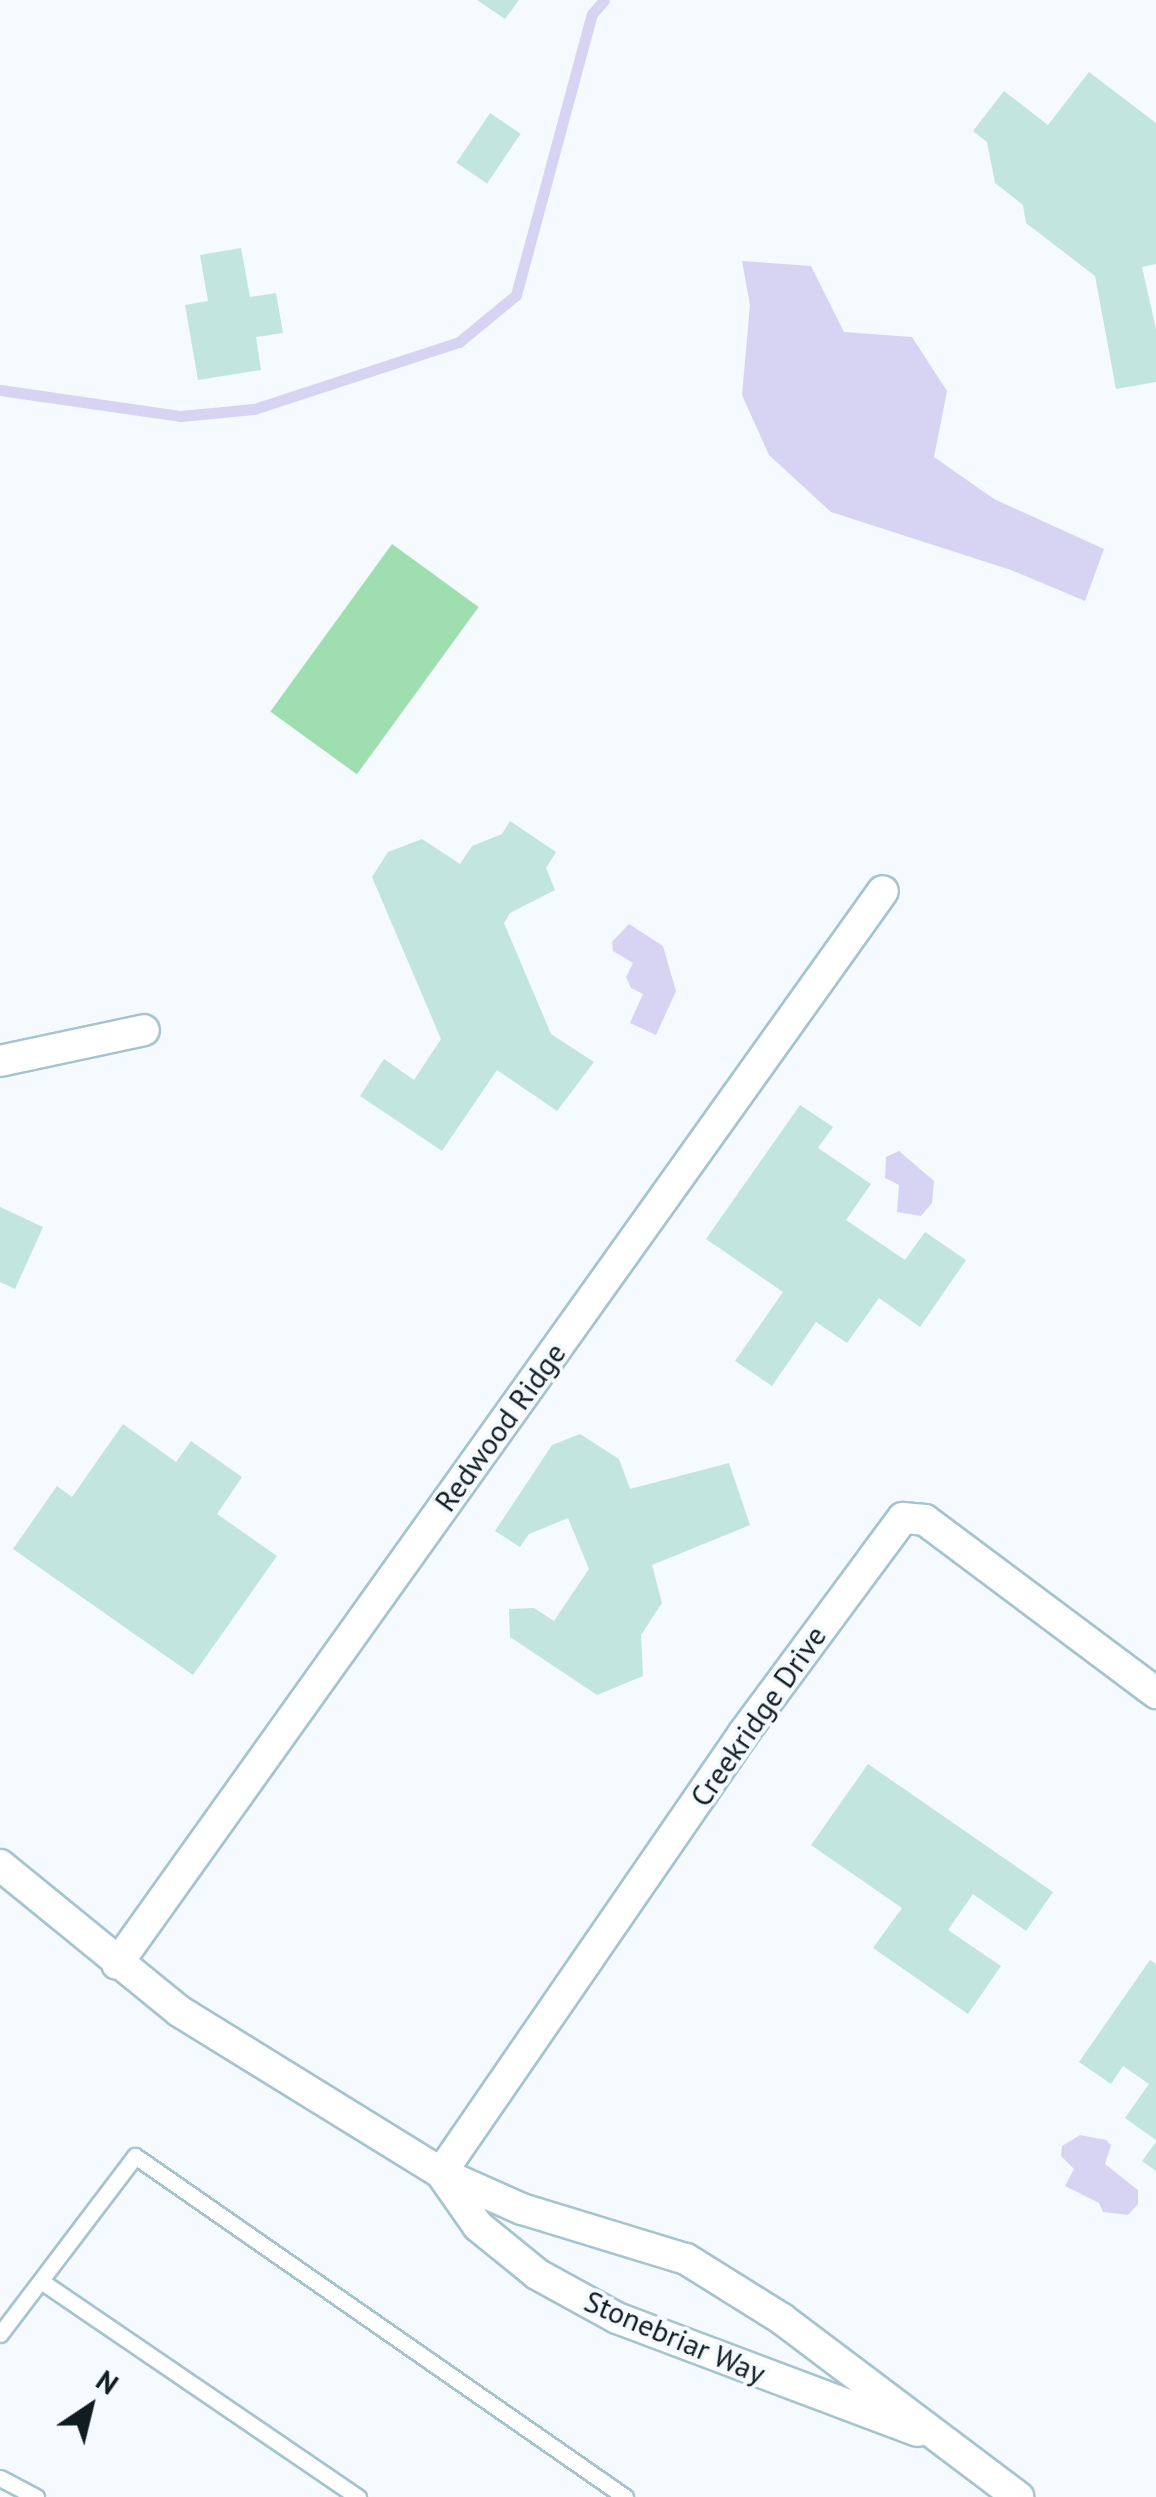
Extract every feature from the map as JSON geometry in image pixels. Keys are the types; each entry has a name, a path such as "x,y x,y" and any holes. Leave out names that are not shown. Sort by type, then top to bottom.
{"street":[{"name":"Redwood Ridge","path":"117,1964 883,891"},
{"path":"0,1061 144,1030"},
{"name":"Creekridge Drive","path":"441,2174 743,1734 903,1518 925,1520 1156,1694"},
{"name":"Stonebriar Way","path":"0,1865 179,2011 441,2174 522,2209 686,2259 782,2319 1018,2497"},
{"name":"Stonebriar Way","path":"441,2174 478,2226 537,2274 617,2318 947,2442"}],"lane":[{"path":"0,2334 136,2156 625,2497"},
{"path":"41,2282 358,2497"},
{"path":"0,2478 36,2497"}],"green space":[{"path":"392,544 479,607 357,774 270,711"}],"shaded area":[{"path":"742,261 811,266 844,332 912,337 947,391 934,457 994,499 1104,549 1085,601 1011,570 831,512 769,455 742,395 750,305"},
{"path":"629,924 663,946 676,991 656,1035 630,1023 643,994 631,988 626,977 633,963 613,951 612,942"},
{"path":"899,1151 934,1181 932,1203 921,1216 897,1212 899,1185 885,1178 886,1157"},
{"path":"1080,2135 1106,2140 1111,2145 1105,2164 1138,2190 1138,2204 1128,2215 1103,2212 1099,2203 1065,2186 1074,2169 1061,2156 1062,2146"}],"building":[{"path":"477,0 519,0 505,19"},
{"path":"1089,72 1156,123 1156,264 1142,267 1156,329 1156,382 1116,389 1095,276 1026,223 1023,205 995,183 987,142 973,131 1004,91 1048,125"},
{"path":"490,113 521,134 487,183 456,163"},
{"path":"241,248 250,297 276,293 283,333 256,337 261,370 198,380 185,305 208,301 200,255"},
{"path":"510,821 556,852 546,868 555,890 510,913 504,923 551,1034 594,1062 557,1111 497,1070 442,1151 360,1096 384,1059 414,1080 441,1039 372,877 388,852 422,839 460,864 472,846 502,834"},
{"path":"800,1105 833,1127 818,1148 871,1184 846,1220 905,1260 925,1232 966,1260 920,1327 879,1298 847,1343 816,1322 772,1386 735,1361 783,1292 706,1239"},
{"path":"0,1207 43,1227 15,1289 0,1282"},
{"path":"123,1424 176,1462 191,1441 242,1477 217,1514 277,1556 193,1675 13,1549 57,1486 72,1497"},
{"path":"580,1434 619,1459 630,1489 729,1463 750,1525 652,1565 662,1603 641,1635 643,1676 597,1695 510,1637 509,1609 534,1608 554,1621 589,1569 568,1518 529,1534 520,1547 495,1531 552,1445"},
{"path":"868,1764 1053,1892 1026,1931 973,1894 948,1930 1001,1966 968,2014 873,1948 902,1908 811,1845"},
{"path":"1150,1960 1156,1964 1156,2140 1125,2118 1149,2084 1123,2066 1111,2084 1079,2062"},
{"path":"1156,2142 1156,2171 1142,2161"}],"waterway":[{"path":"0,390 181,416 254,409 459,342 516,295 592,14 604,0"}]}
